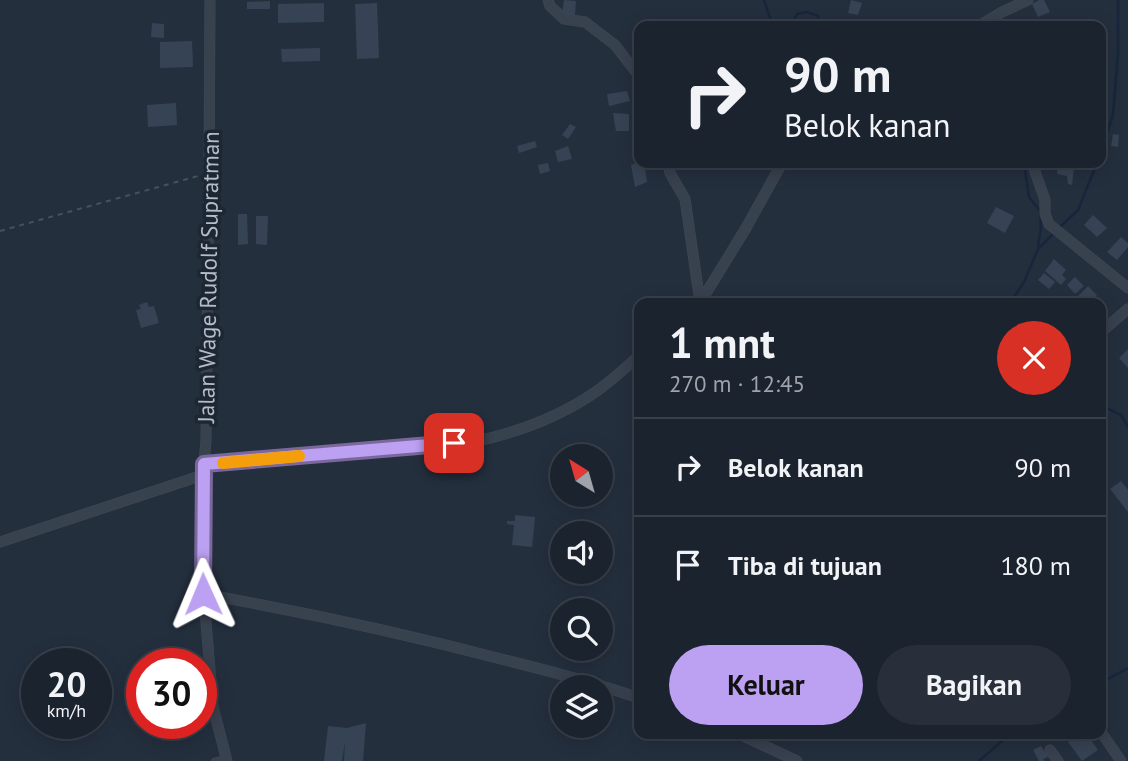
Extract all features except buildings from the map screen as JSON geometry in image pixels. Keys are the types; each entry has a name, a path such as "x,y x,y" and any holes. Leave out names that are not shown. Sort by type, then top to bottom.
{"street":[{"name":"Jalan Wage Rudolf Supratman","path":"210,0 203,594 213,707 227,759"},
{"path":"548,0 550,6 564,19 584,22 615,45 634,70"},
{"path":"987,21 1028,0"},
{"path":"668,168 685,199 699,298"},
{"path":"703,298 779,168"},
{"path":"1034,168 1045,200 1045,214 1053,227 1128,288"},
{"path":"1106,328 1128,309"},
{"path":"0,542 203,470 477,441 501,436 578,404 634,360"},
{"path":"203,594 442,643 634,696"},
{"path":"750,739 797,761"},
{"path":"1106,739 1121,761"},
{"path":"1050,750 1058,761"}],"lane":[{"path":"214,761 227,759"}],"path":[{"path":"0,231 209,173"}],"waterway":[{"path":"764,0 770,21"},
{"path":"1106,136 1113,115 1118,53 1118,0"},
{"path":"794,21 797,14 807,12 818,16 819,21"},
{"path":"1025,168 1029,197 1040,211 1038,246"},
{"path":"1059,228 1078,210 1095,168"},
{"path":"1013,298 1024,282 1038,249 1054,233"},
{"path":"1106,408 1121,415 1128,427"},
{"path":"1106,680 1128,668"},
{"path":"979,761 1004,739"}],"slow traffic":[{"path":"223,463 299,456"}],"route":[{"path":"203,594 204,464 454,443"}]}
